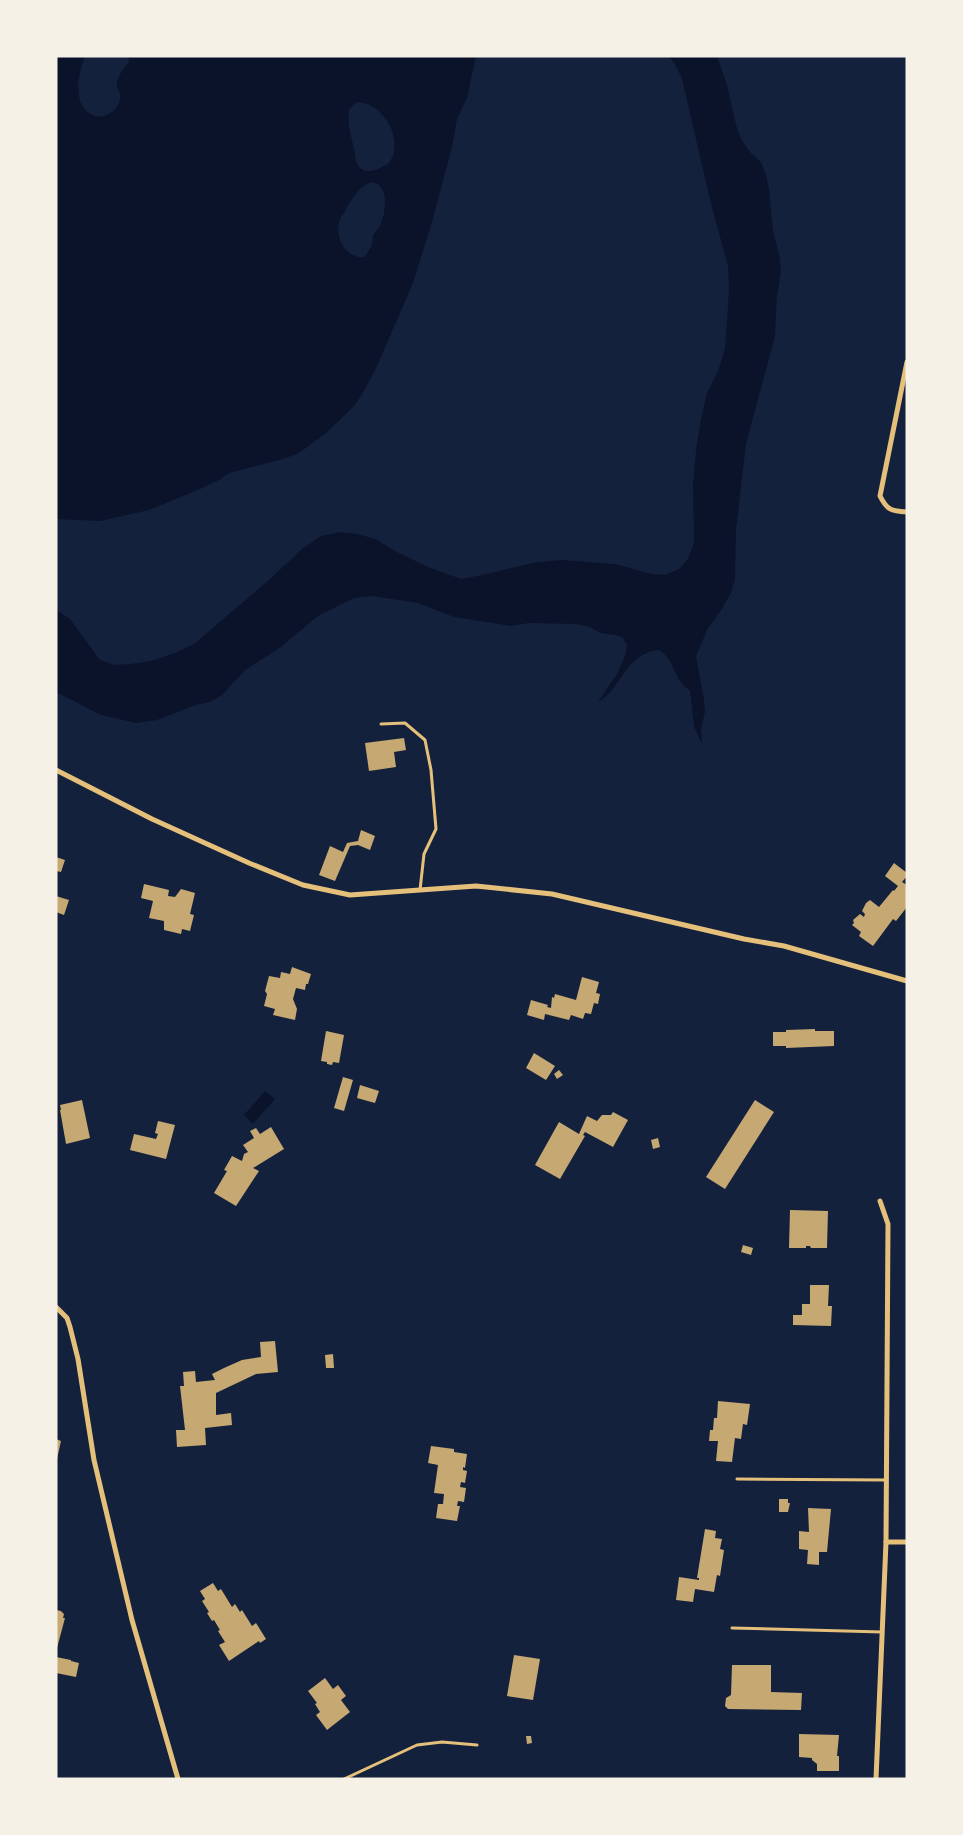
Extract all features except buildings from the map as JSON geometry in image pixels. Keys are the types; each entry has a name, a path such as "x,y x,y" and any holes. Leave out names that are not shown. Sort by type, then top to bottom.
{"street":[{"path":"907,362 880,496 885,506 894,511 907,512"},
{"path":"56,770 152,819 249,863 303,884 350,895 476,886 552,894 744,939 784,946 907,981"},
{"path":"876,1779 883,1632 887,1480 888,1224 880,1201"},
{"path":"56,1307 67,1318 70,1327 78,1359 94,1460 132,1620 178,1779"},
{"path":"886,1542 907,1542"}],"lane":[{"path":"380,724 406,723 425,740 431,770 436,829 424,854 419,890"},
{"path":"737,1479 887,1480"},
{"path":"732,1628 883,1632"},
{"path":"344,1779 417,1745 442,1742 476,1745"}],"water":[{"path":"56,56 85,56 80,72 79,98 87,112 100,117 111,112 119,103 120,93 117,83 129,62 128,56 476,56 467,98 457,119 452,147 432,222 413,283 377,366 355,405 325,434 299,453 229,473 200,489 149,510 100,521 56,519","holes":["357,102 365,103 380,112 390,126 395,143 394,152 389,163 372,171 360,168 356,161 350,129 349,109","372,182 378,184 384,192 384,214 380,226 373,235 372,245 365,257 358,257 347,251 343,246 340,239 339,226 341,218 351,200 363,186"]},
{"path":"669,56 717,56 742,141 761,162 766,175 773,230 780,258 781,271 777,296 775,336 746,444 736,530 735,579 731,593 708,628 696,656 705,712 701,729 702,744 694,727 690,690 681,682 669,659 659,650 638,658 613,689 598,702 617,674 625,656 627,645 623,638 600,633 590,627 576,624 529,623 511,626 454,617 418,603 372,596 354,598 318,616 281,647 245,670 222,695 210,702 196,705 157,720 136,723 101,715 56,692 56,610 70,619 100,660 115,665 151,661 194,644 302,549 321,536 340,532 358,534 375,539 428,567 461,579 532,563 561,560 615,564 652,574 665,575 679,569 688,559 694,542 693,484 696,450 707,393 718,371 725,349 729,290 728,266 711,204 682,79"},
{"path":"265,1091 275,1099 253,1124 244,1115"}]}
